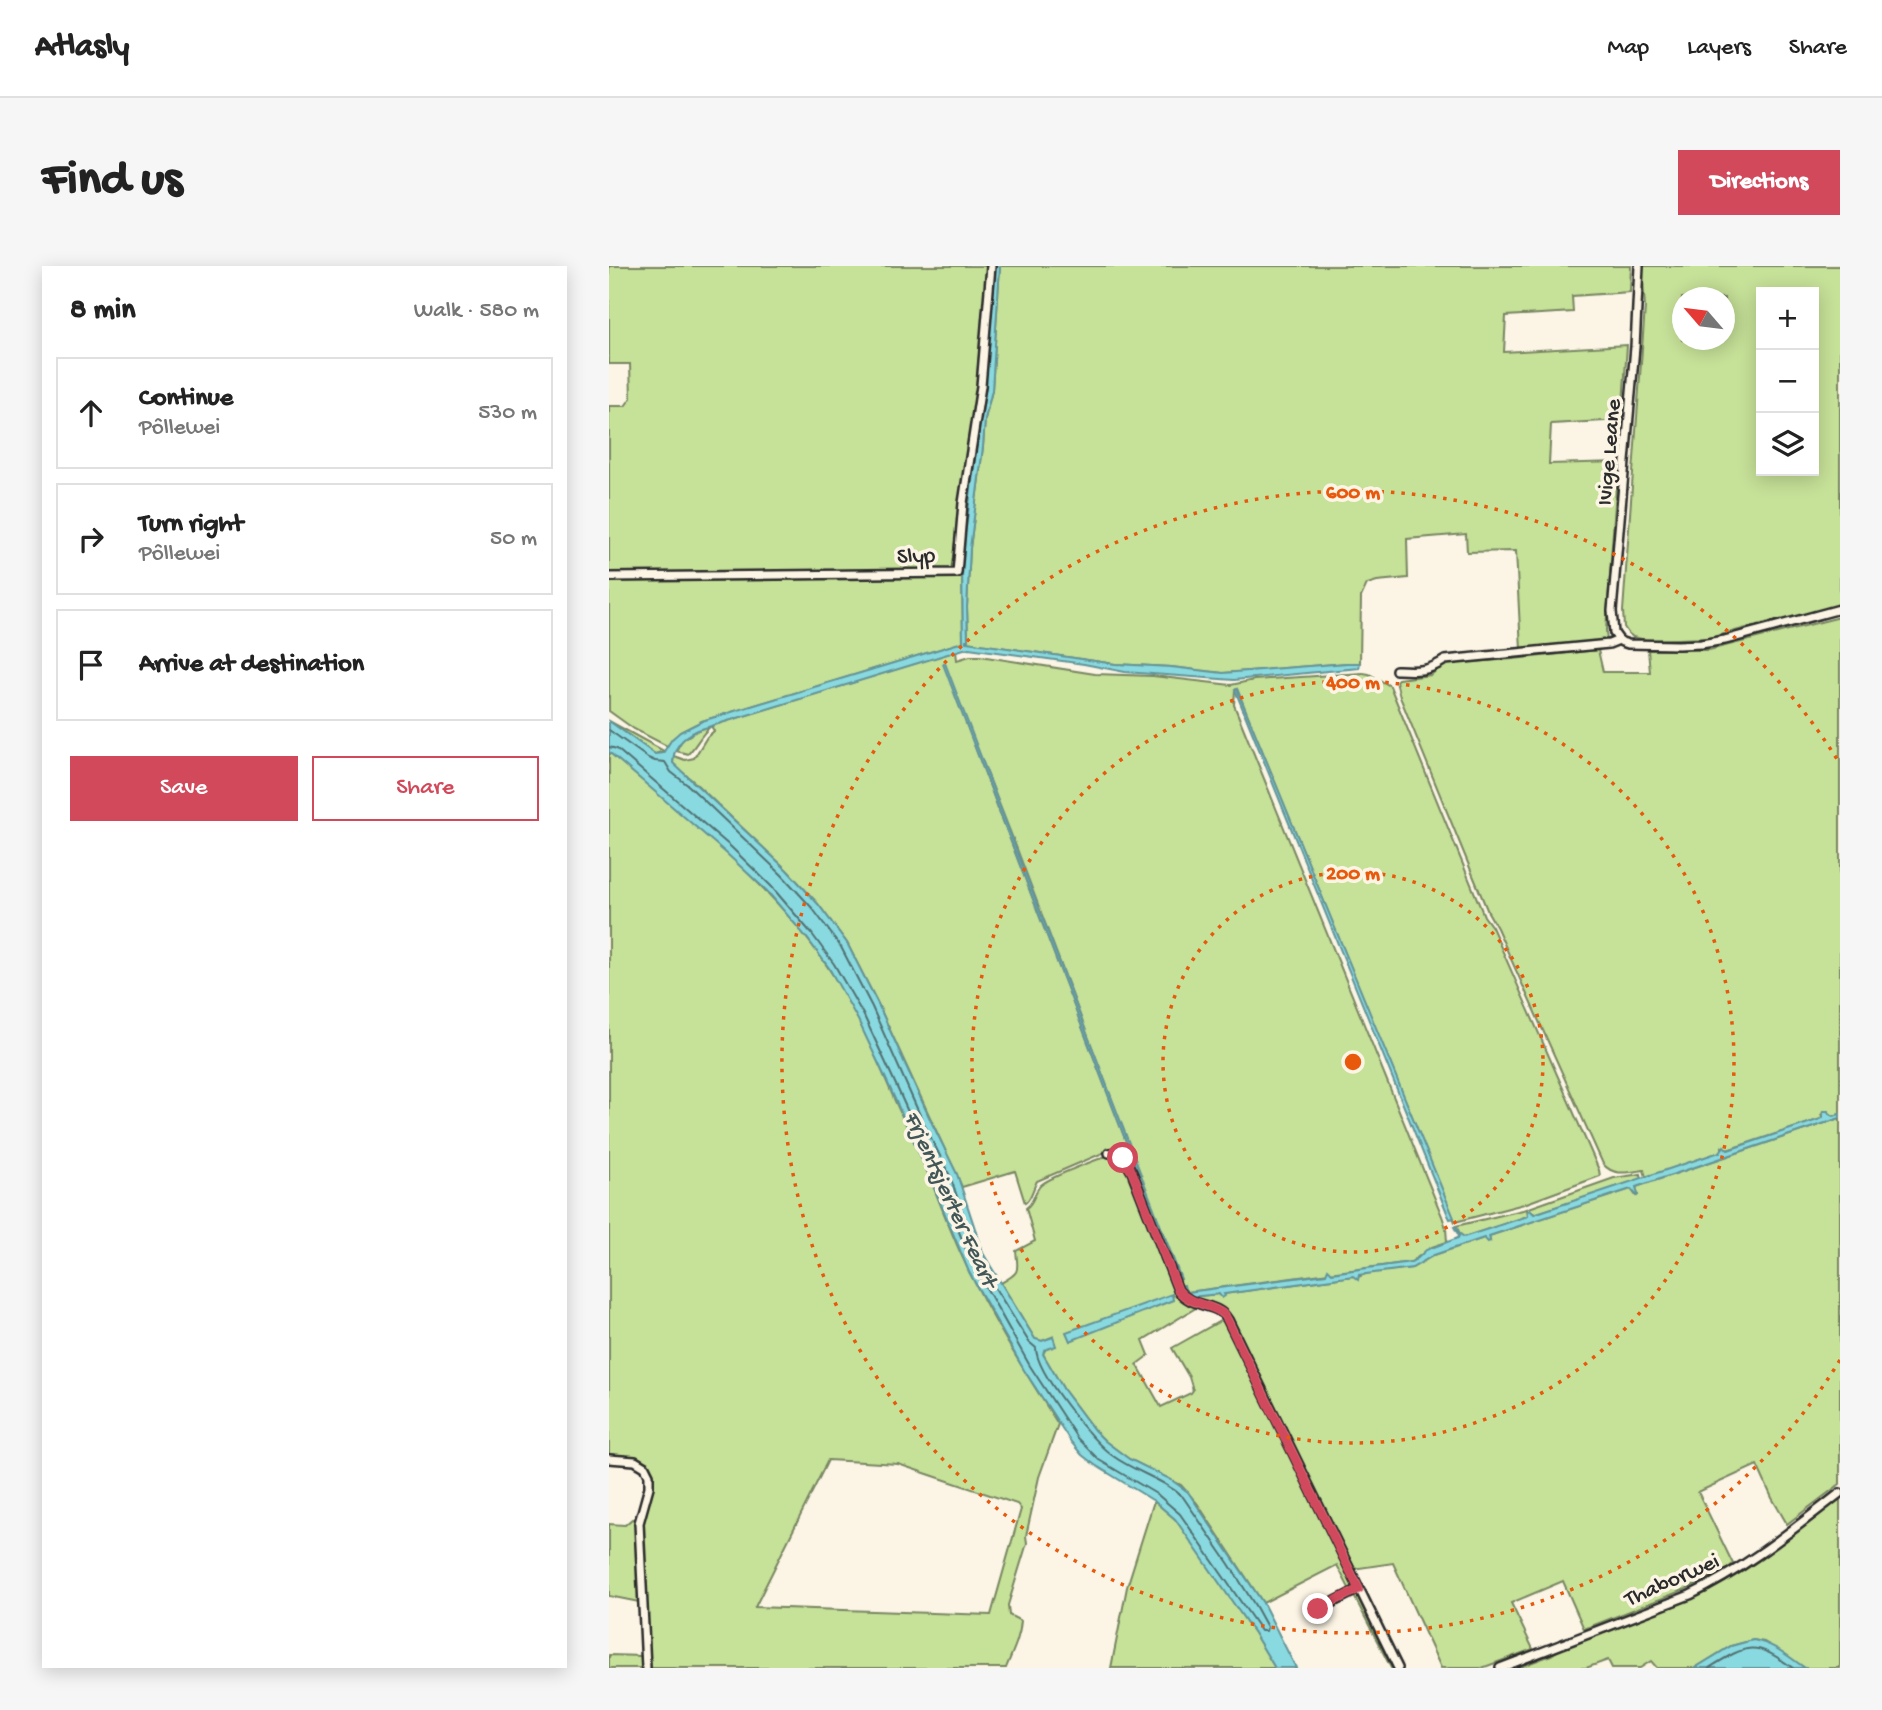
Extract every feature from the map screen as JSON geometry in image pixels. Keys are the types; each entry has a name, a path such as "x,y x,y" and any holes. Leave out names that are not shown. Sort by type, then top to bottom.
{"street":[{"name":"Slyp","path":"609,577 957,573 963,503 981,386 991,266"},
{"name":"Ivige Leane","path":"1619,640 1614,633 1612,611 1636,347 1639,266"},
{"path":"1396,670 1423,671 1445,660 1609,644 1619,640 1629,644 1701,644 1840,609"},
{"path":"1109,1153 1120,1152 1132,1172 1183,1297 1225,1315 1398,1668"},
{"path":"609,1459 635,1461 645,1467 649,1475 649,1487 639,1523 646,1668"},
{"name":"Thaborwei","path":"1500,1668 1707,1587 1732,1573 1840,1493"},
{"path":"1318,1609 1359,1589"}],"green space":[{"path":"609,266 987,266 976,388 951,571 609,574 609,406 625,406 631,398 630,364 609,364"},
{"path":"1000,266 1631,266 1630,292 1572,296 1573,312 1506,316 1504,352 1627,345 1622,420 1551,424 1549,464 1618,462 1607,642 1521,650 1516,551 1467,552 1466,534 1407,539 1408,578 1367,584 1361,597 1360,663 1223,673 1115,664 966,642 970,548 985,419 992,390"},
{"path":"1643,266 1840,266 1840,606 1709,638 1646,640 1633,637 1624,627 1645,307"},
{"path":"962,574 963,642 702,721 680,732 667,746 634,729 609,711 609,578"},
{"path":"1840,617 1840,1114 1834,1116 1823,1111 1821,1119 1727,1150 1722,1147 1720,1152 1646,1177 1644,1170 1622,1173 1612,1171 1603,1164 1488,912 1400,697 1396,681 1431,675 1443,664 1598,650 1603,672 1650,672 1648,650 1709,650"},
{"path":"956,651 957,660 980,656 1095,674 1153,676 1231,685 1254,680 1369,674 1390,686 1484,916 1492,927 1600,1176 1524,1204 1455,1222 1237,689 1234,705 1442,1216 1447,1242 1432,1247 1411,1262 1188,1292 1181,1286 1179,1290 1121,1150 1112,1149 1037,1181 1025,1203 1015,1171 962,1187 847,943 818,904 787,870 673,763 674,756 685,760 694,758 714,731 711,726","holes":["944,664 1017,849 1180,1279"]},
{"path":"609,721 664,751 655,754"},
{"path":"711,726 688,754 676,751 682,740"},
{"path":"609,752 697,826 753,878 780,906 827,966 846,996 870,1044 971,1276 1058,1424 1039,1477 1026,1536 1027,1543 1008,1605 1009,1615 1021,1621 1006,1668 650,1668 641,1520 653,1477 640,1461 609,1454","holes":["828,1460 898,1464 1017,1504 1021,1509 991,1615 755,1607"]},
{"path":"1840,1118 1840,1484 1787,1524 1757,1465 1698,1492 1733,1564 1728,1568 1686,1589 1584,1629 1563,1581 1511,1603 1533,1649 1482,1668 1441,1668 1393,1563 1353,1569 1232,1317 1217,1306 1190,1297 1219,1294 1222,1297 1224,1294 1412,1268 1434,1255 1484,1238 1490,1241 1489,1236 1631,1189 1636,1196 1636,1187"},
{"path":"1109,1155 1119,1157 1127,1167 1178,1293 1199,1306 1143,1340 1149,1355 1137,1364 1161,1407 1193,1390 1189,1377 1172,1348 1222,1320 1357,1589 1351,1592 1337,1565 1263,1603 1197,1503 1181,1485 1129,1459 1094,1430 1064,1390 1043,1354 1052,1337 1042,1341 1035,1339 1001,1283 1017,1270 1016,1251 1035,1241 1026,1208 1039,1187 1054,1177","holes":["1173,1296 1070,1341 1067,1332"]},
{"path":"1641,1174 1642,1179 1534,1214 1529,1208 1614,1178"},
{"path":"1527,1209 1528,1216 1464,1237 1456,1226"},
{"path":"1840,1497 1840,1668 1805,1668 1764,1642 1753,1640 1731,1646 1695,1668 1657,1668 1651,1661 1640,1668 1612,1668 1608,1660 1586,1668 1517,1668 1726,1581"},
{"path":"1154,1501 1175,1519 1185,1532 1275,1668 1111,1668 1127,1587"},
{"path":"632,1519 635,1520 636,1530 639,1602 609,1596 609,1524 625,1525"},
{"path":"1358,1594 1394,1668 1391,1668 1354,1596"},
{"path":"609,1655 642,1656 643,1668 609,1668"}],"water":[{"name":"Frjentsjerter Feart","path":"994,266 1000,266 992,390 985,419 970,548 966,642 1115,664 1223,673 1347,663 1360,663 1359,668 1234,680 1125,672 969,648 698,730 680,743 673,763 787,870 818,904 847,943 957,1174 983,1253 1035,1339 1042,1341 1053,1337 1056,1346 1044,1350 1043,1354 1064,1390 1105,1441 1129,1459 1170,1479 1188,1492 1263,1603 1296,1668 1275,1668 1175,1519 1154,1501 1095,1465 1071,1442 1024,1370 969,1272 925,1166 858,1020 829,968 807,938 767,891 609,752 609,721 655,754 663,753 680,732 702,721 963,642 962,558 985,381"},
{"path":"945,663 1181,1279 1179,1280 943,664"},
{"path":"1237,689 1454,1218 1450,1219 1448,1215 1235,690"},
{"path":"1823,1111 1834,1116 1840,1114 1840,1118 1636,1187 1637,1196 1631,1189 1489,1236 1488,1242 1484,1238 1434,1255 1412,1268 1359,1275 1358,1280 1353,1276 1224,1294 1222,1298 1219,1294 1190,1297 1182,1290 1181,1286 1184,1285 1188,1292 1326,1274 1328,1269 1332,1273 1411,1262 1426,1250 1458,1238 1454,1227 1456,1226 1464,1237 1528,1216 1530,1210 1534,1214 1720,1152 1724,1146 1728,1150 1821,1119"},
{"path":"1172,1294 1173,1300 1070,1341 1066,1332"},
{"path":"1753,1640 1774,1647 1805,1668 1695,1668 1731,1646"}],"route":[{"path":"1123,1158 1132,1172 1178,1290 1190,1301 1216,1309 1225,1315 1359,1589 1318,1609"}]}
